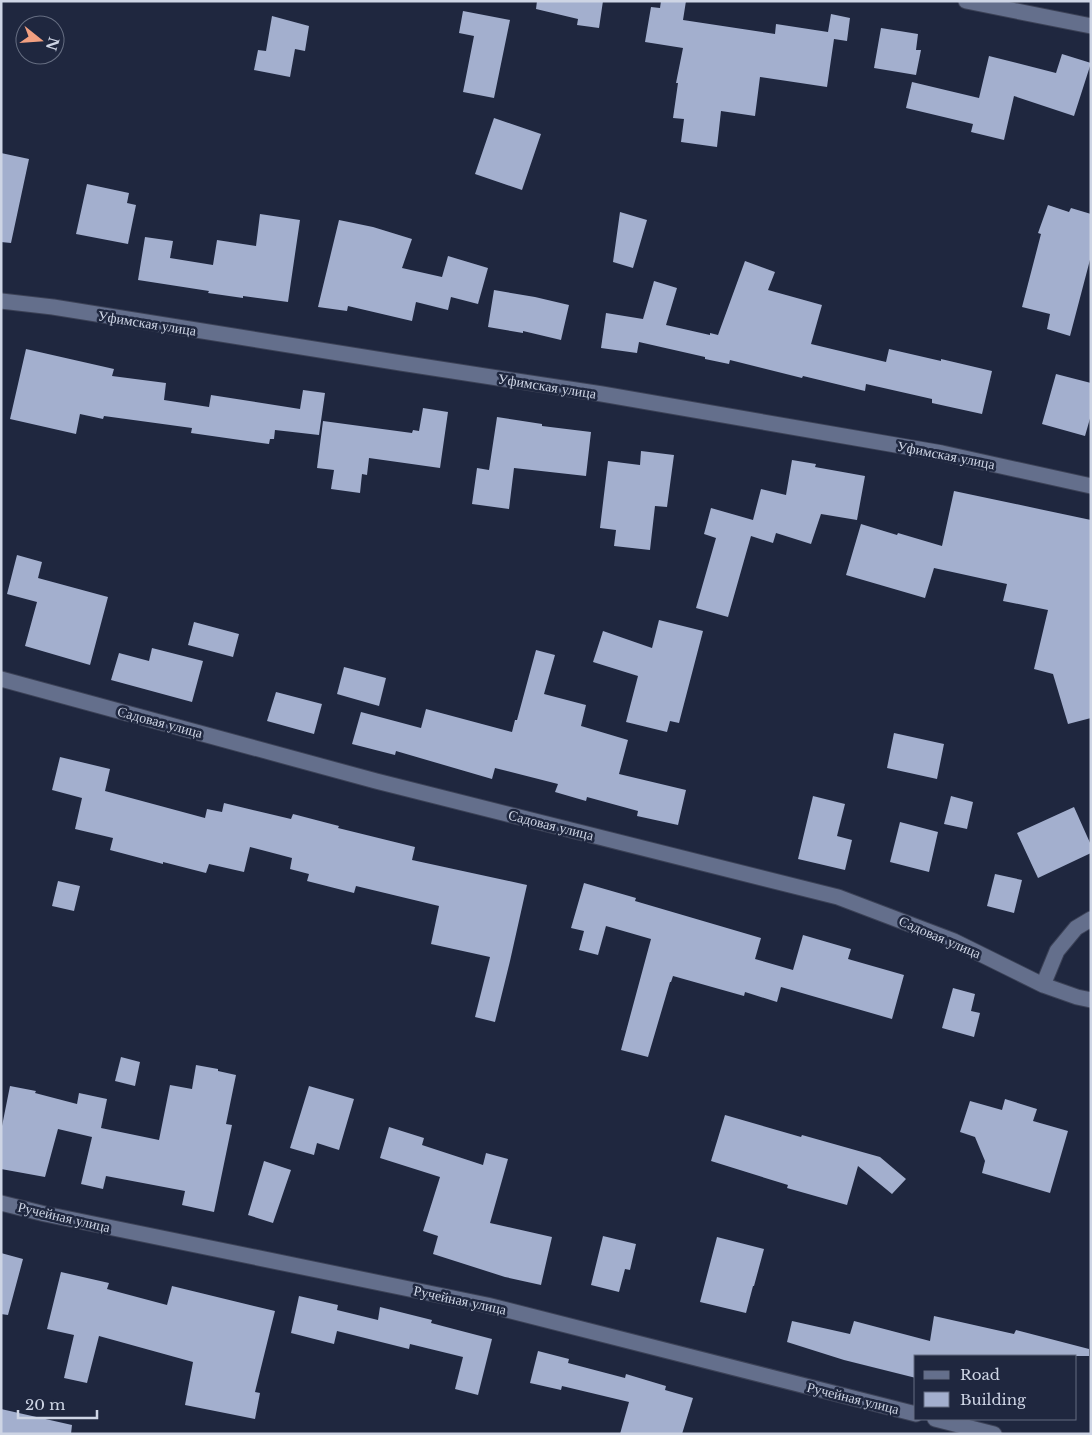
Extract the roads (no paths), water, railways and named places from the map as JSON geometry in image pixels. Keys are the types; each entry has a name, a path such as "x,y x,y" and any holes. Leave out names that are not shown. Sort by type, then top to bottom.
{"street":[{"path":"966,1 1091,26"},
{"name":"Уфимская улица","path":"1,301 52,307 400,364 602,394 942,453 1091,486"},
{"name":"Садовая улица","path":"1,679 376,781 838,897 954,941 1043,985 1091,1000"},
{"path":"1043,985 1057,952 1076,928 1091,919"},
{"name":"Ручейная улица","path":"1,1203 45,1214 487,1305 914,1413"},
{"path":"939,1420 994,1434"}]}
